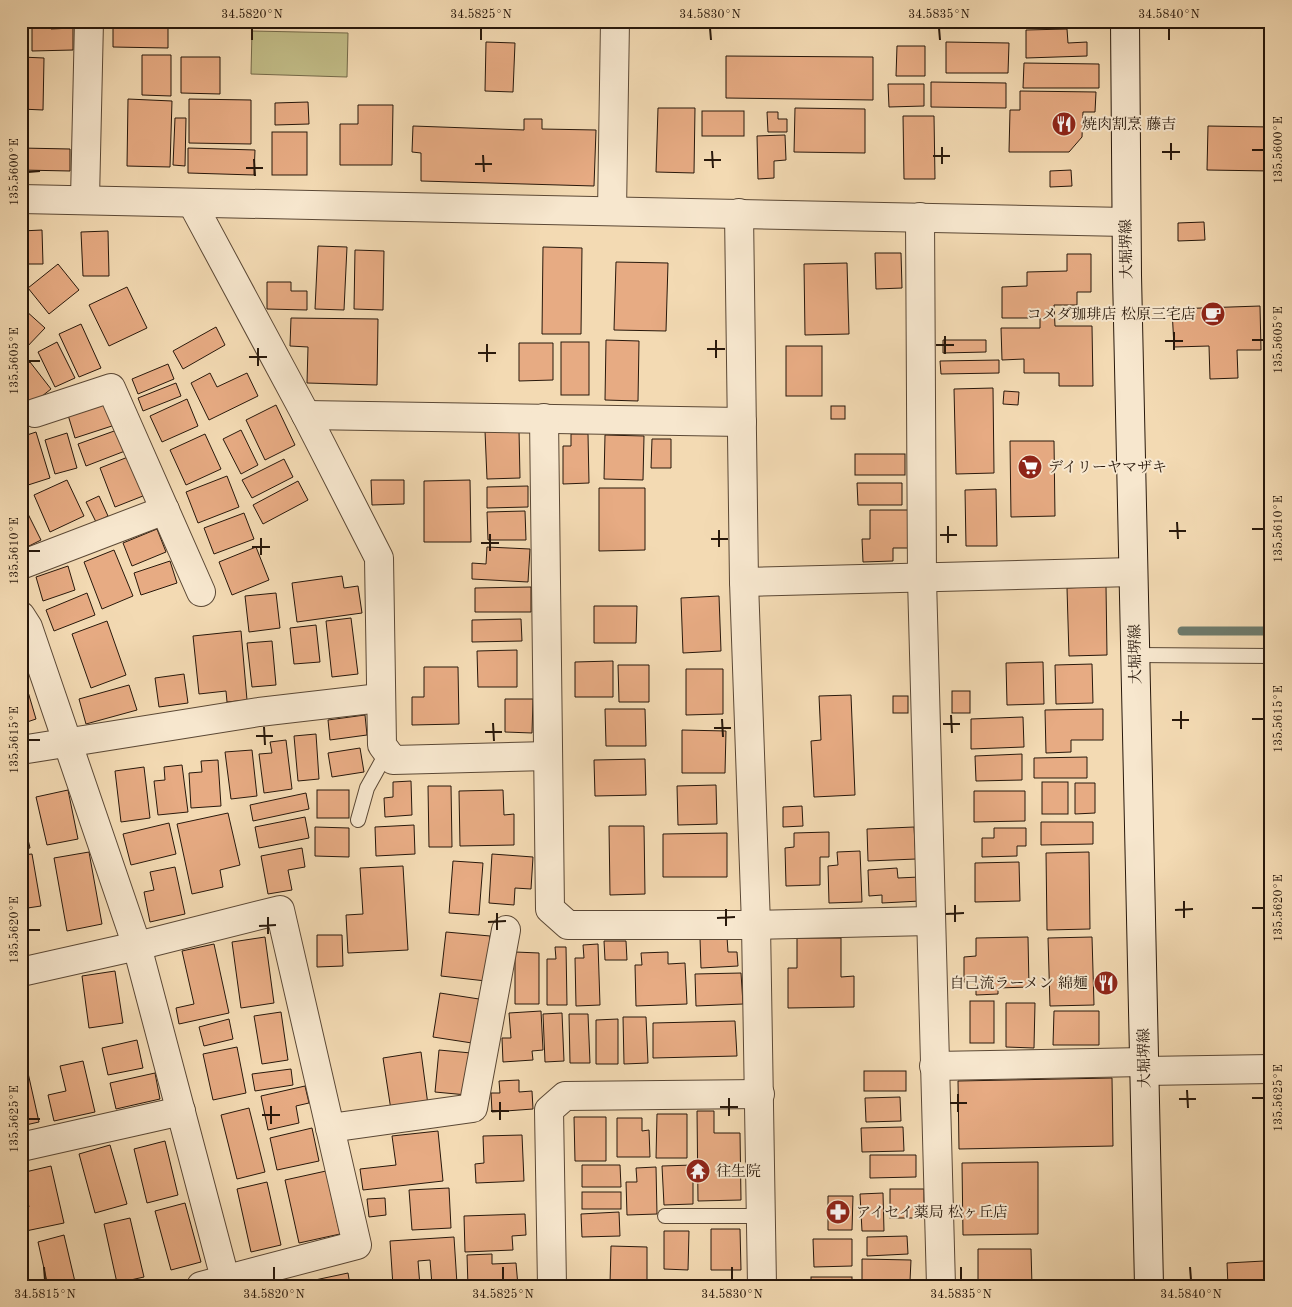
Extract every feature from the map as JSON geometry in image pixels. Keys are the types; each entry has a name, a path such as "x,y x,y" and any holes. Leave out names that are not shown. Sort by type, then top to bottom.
{"street":[{"path":"85,199 89,21"},
{"path":"612,211 615,21"},
{"name":"大堀堺線","path":"1125,21 1126,222 1149,1286"},
{"path":"21,199 1126,222"},
{"path":"192,203 306,415 379,558 382,746 393,760 548,756"},
{"path":"739,213 744,582 756,925 762,1286"},
{"path":"920,218 922,579 941,1286"},
{"path":"35,413 111,388 201,592"},
{"path":"306,415 742,422"},
{"path":"544,418 550,909 568,925 756,925 930,921"},
{"path":"21,565 165,510"},
{"path":"744,582 922,579 1133,572"},
{"path":"21,616 28,626 136,946 181,1111 218,1284 357,1245 280,910 136,946 21,972"},
{"path":"21,750 259,712 380,698"},
{"path":"330,1128 472,1108 506,930"},
{"path":"934,1066 1144,1066 1271,1069"},
{"path":"552,1286 549,1110 565,1096 760,1094"},
{"path":"21,1147 181,1111"}],"lane":[{"path":"1135,655 1271,656"},
{"path":"358,820 367,788 387,752"},
{"path":"665,1216 761,1216"}],"shaded area":[{"path":"252,31 348,33 347,77 251,74"}],"building":[{"path":"113,21 168,21 168,48 113,47"},
{"path":"32,22 51,22 51,29 73,28 73,50 32,51"},
{"path":"21,28 26,28 25,52 21,51"},
{"path":"1067,29 1068,43 1087,42 1087,56 1026,58 1026,30"},
{"path":"486,42 515,43 513,92 485,91"},
{"path":"946,42 1009,43 1008,73 946,73"},
{"path":"897,46 925,46 925,76 896,76"},
{"path":"142,55 171,55 171,96 142,95"},
{"path":"726,56 873,57 873,100 726,98"},
{"path":"21,57 44,58 43,110 21,109"},
{"path":"181,57 220,57 220,94 181,93"},
{"path":"1024,63 1099,64 1099,88 1023,88"},
{"path":"931,82 1006,83 1006,108 931,107"},
{"path":"888,84 924,84 924,106 889,107"},
{"path":"1020,91 1096,92 1095,112 1083,112 1082,137 1069,152 1009,152 1010,110 1020,110"},
{"path":"128,99 172,101 170,167 127,166"},
{"path":"189,99 251,100 251,144 189,143"},
{"path":"308,102 309,124 275,125 275,103"},
{"path":"358,105 393,105 392,165 340,165 340,124 358,124"},
{"path":"658,108 695,108 694,173 656,172"},
{"path":"795,108 865,109 865,153 794,152"},
{"path":"702,111 744,111 744,136 702,136"},
{"path":"767,112 778,112 778,119 787,119 787,132 768,132"},
{"path":"903,116 934,116 935,179 904,179"},
{"path":"175,118 186,118 185,166 173,165"},
{"path":"524,119 542,119 542,129 596,130 594,186 421,181 421,153 412,152 413,126 524,130"},
{"path":"1208,126 1271,127 1271,171 1207,170"},
{"path":"272,132 307,132 307,175 272,175"},
{"path":"785,135 786,160 774,161 774,178 758,179 757,136"},
{"path":"21,148 70,149 70,171 21,170"},
{"path":"188,148 255,150 254,175 188,173"},
{"path":"1071,170 1072,186 1050,187 1050,171"},
{"path":"1204,222 1205,240 1178,241 1178,223"},
{"path":"42,230 43,264 21,264 21,231"},
{"path":"108,231 109,276 83,276 81,232"},
{"path":"318,246 347,247 344,310 315,309"},
{"path":"543,247 582,248 581,334 542,334"},
{"path":"355,250 384,251 383,310 354,309"},
{"path":"875,253 901,253 902,288 876,289"},
{"path":"1067,254 1091,254 1091,292 1077,292 1077,305 1054,305 1055,326 1092,326 1093,386 1059,386 1059,373 1024,373 1024,359 1002,360 1001,328 1040,328 1040,318 1002,318 1002,287 1027,286 1027,272 1067,271"},
{"path":"616,262 668,263 666,331 614,330"},
{"path":"847,263 849,334 805,335 804,264"},
{"path":"58,264 79,290 49,314 28,288"},
{"path":"267,282 291,282 291,291 307,291 307,310 267,309"},
{"path":"127,287 147,328 109,346 89,305"},
{"path":"1260,306 1261,350 1237,350 1238,378 1210,379 1209,346 1174,347 1172,309"},
{"path":"25,310 45,328 24,350 21,347 21,314"},
{"path":"291,318 378,319 377,385 307,383 308,347 290,346"},
{"path":"81,324 101,368 79,377 59,334"},
{"path":"216,327 225,345 183,369 173,351"},
{"path":"606,340 639,341 638,401 605,400"},
{"path":"943,340 986,340 986,352 943,353"},
{"path":"57,342 75,378 55,387 38,352"},
{"path":"561,342 589,342 589,395 561,395"},
{"path":"519,343 553,343 553,380 519,381"},
{"path":"786,346 822,346 822,396 786,396"},
{"path":"999,360 999,373 941,374 940,361"},
{"path":"30,362 51,389 32,404 21,390 21,369"},
{"path":"168,364 174,379 138,394 132,379"},
{"path":"210,373 217,387 247,373 258,396 209,420 191,383"},
{"path":"176,383 181,396 143,411 138,398"},
{"path":"993,388 994,473 956,474 954,389"},
{"path":"1004,391 1019,392 1018,405 1003,404"},
{"path":"187,399 198,426 162,442 150,416"},
{"path":"107,402 115,425 75,438 68,415"},
{"path":"276,405 295,445 265,460 246,420"},
{"path":"831,406 845,406 845,419 831,419"},
{"path":"117,430 125,451 86,466 78,444"},
{"path":"241,430 258,465 241,474 223,439"},
{"path":"519,430 520,478 487,479 485,431"},
{"path":"36,432 50,478 25,486 21,474 21,437"},
{"path":"67,433 77,468 55,474 45,440"},
{"path":"205,434 221,469 186,485 170,450"},
{"path":"571,434 588,434 589,483 563,484 563,446 571,446"},
{"path":"605,435 644,436 643,480 604,479"},
{"path":"652,439 671,439 671,468 651,468"},
{"path":"1010,441 1054,441 1055,516 1011,517"},
{"path":"855,454 905,454 905,475 855,475"},
{"path":"133,455 148,494 115,507 100,468"},
{"path":"284,459 293,477 252,498 242,480"},
{"path":"227,476 239,507 198,523 186,492"},
{"path":"67,480 84,516 50,532 34,495"},
{"path":"371,480 404,480 404,504 372,505"},
{"path":"470,480 471,542 424,542 424,481"},
{"path":"298,481 308,500 263,524 253,505"},
{"path":"857,483 902,483 902,505 858,505"},
{"path":"528,486 528,507 487,508 487,487"},
{"path":"599,488 645,488 645,550 599,551"},
{"path":"996,489 997,546 966,546 965,490"},
{"path":"99,496 108,516 96,522 86,502"},
{"path":"21,500 41,540 21,550"},
{"path":"870,510 912,510 912,548 893,548 893,561 863,562 862,539 870,539"},
{"path":"525,511 526,540 488,540 487,512"},
{"path":"244,513 254,539 214,554 204,528"},
{"path":"157,529 166,552 132,566 123,543"},
{"path":"256,547 269,580 232,595 219,562"},
{"path":"487,547 530,549 528,582 472,579 472,563 486,564"},
{"path":"114,550 133,596 102,609 84,562"},
{"path":"170,561 177,583 141,595 134,573"},
{"path":"68,566 75,590 43,601 36,577"},
{"path":"342,576 344,588 358,586 362,613 297,622 292,583"},
{"path":"1106,586 1107,655 1069,656 1067,588"},
{"path":"531,587 531,612 475,612 475,588"},
{"path":"87,593 95,615 54,631 46,610"},
{"path":"276,593 280,628 249,632 245,596"},
{"path":"719,596 721,651 683,653 681,598"},
{"path":"594,606 637,606 636,643 594,643"},
{"path":"351,618 358,674 332,677 326,621"},
{"path":"521,619 522,641 472,642 472,620"},
{"path":"107,621 126,675 91,688 72,634"},
{"path":"316,625 320,662 294,664 290,628"},
{"path":"241,631 247,700 227,702 226,691 199,694 193,636"},
{"path":"272,641 276,685 252,687 247,643"},
{"path":"517,650 517,687 478,687 477,651"},
{"path":"613,661 613,697 575,697 575,662"},
{"path":"1043,662 1044,704 1007,705 1006,663"},
{"path":"1092,664 1093,703 1056,704 1055,665"},
{"path":"618,665 649,665 649,702 619,702"},
{"path":"424,667 458,667 459,724 412,725 412,697 424,697"},
{"path":"21,668 36,719 21,724"},
{"path":"686,669 723,669 723,714 686,715"},
{"path":"184,674 188,703 159,707 155,678"},
{"path":"129,685 137,710 86,724 79,699"},
{"path":"952,691 970,691 970,713 952,713"},
{"path":"851,695 855,795 814,797 811,741 821,740 819,696"},
{"path":"893,696 908,696 908,713 893,713"},
{"path":"505,699 533,699 532,733 505,732"},
{"path":"605,709 645,709 646,746 606,746"},
{"path":"1103,709 1103,740 1071,740 1071,752 1046,753 1045,710"},
{"path":"365,715 367,735 330,740 328,720"},
{"path":"1023,717 1024,747 971,749 971,719"},
{"path":"682,730 726,731 725,773 682,773"},
{"path":"316,734 319,779 298,781 294,736"},
{"path":"286,740 292,789 264,793 259,754 272,753 270,742"},
{"path":"360,748 364,772 332,777 328,753"},
{"path":"252,750 257,796 231,799 225,752"},
{"path":"1022,754 1022,780 976,781 975,756"},
{"path":"1087,757 1087,778 1034,778 1034,758"},
{"path":"645,759 646,795 595,796 594,760"},
{"path":"218,760 221,806 191,808 189,773 202,772 201,761"},
{"path":"182,765 188,812 158,815 154,781 165,780 164,767"},
{"path":"144,767 150,818 121,822 115,771"},
{"path":"411,781 412,815 385,817 384,798 393,797 393,782"},
{"path":"1042,782 1068,782 1068,814 1042,814"},
{"path":"1075,783 1095,783 1095,813 1075,814"},
{"path":"716,785 717,824 678,825 677,786"},
{"path":"428,786 451,786 452,847 429,847"},
{"path":"68,790 78,839 47,845 36,797"},
{"path":"317,790 349,790 349,818 317,818"},
{"path":"503,790 504,815 514,814 514,845 460,846 459,791"},
{"path":"974,791 1025,791 1025,821 974,822"},
{"path":"306,793 309,809 253,821 250,805"},
{"path":"802,806 803,826 783,827 783,807"},
{"path":"21,809 30,848 21,850"},
{"path":"228,813 240,865 220,870 223,887 192,894 177,824"},
{"path":"305,817 309,838 259,848 255,827"},
{"path":"1041,822 1093,822 1093,844 1041,845"},
{"path":"169,823 176,854 131,865 123,834"},
{"path":"414,825 415,854 376,856 375,827"},
{"path":"609,826 644,826 645,894 610,895"},
{"path":"315,827 349,828 349,857 315,856"},
{"path":"914,827 916,859 868,861 867,829"},
{"path":"994,828 1026,828 1026,846 1017,846 1017,856 982,857 982,838 994,838"},
{"path":"829,832 829,857 820,857 820,885 786,886 785,848 794,847 794,833"},
{"path":"727,833 727,877 663,877 663,834"},
{"path":"302,848 305,867 288,870 292,890 268,894 261,856"},
{"path":"860,851 862,902 829,903 828,866 838,865 837,852"},
{"path":"89,852 102,924 67,931 54,858"},
{"path":"1089,852 1090,929 1047,930 1046,853"},
{"path":"32,854 41,906 21,909 21,855"},
{"path":"492,854 533,857 531,889 515,888 514,905 489,903"},
{"path":"453,861 483,863 479,915 449,913"},
{"path":"1019,862 1020,901 975,902 975,863"},
{"path":"403,866 408,950 348,953 346,915 363,914 360,868"},
{"path":"175,867 185,914 150,922 144,892 154,890 150,872"},
{"path":"897,868 898,878 919,877 920,901 882,903 882,895 869,896 868,870"},
{"path":"446,932 490,936 486,981 441,976"},
{"path":"317,935 342,935 343,966 317,967"},
{"path":"265,937 274,1003 241,1008 232,942"},
{"path":"727,937 728,952 737,952 738,966 701,968 700,939"},
{"path":"1028,937 1029,987 998,988 998,994 976,995 976,981 964,982 964,957 976,956 976,938"},
{"path":"1092,937 1094,1005 1050,1006 1048,938"},
{"path":"797,938 841,938 841,977 854,976 854,1007 788,1008 788,968 797,968"},
{"path":"604,941 626,941 627,960 605,960"},
{"path":"214,944 229,1013 179,1024 176,1008 194,1004 182,951"},
{"path":"598,944 600,1005 576,1006 575,958 584,958 583,945"},
{"path":"555,947 566,947 567,1005 547,1005 547,959 556,959"},
{"path":"515,952 539,953 539,1004 515,1004"},
{"path":"668,952 668,964 685,963 687,1004 636,1006 635,965 642,965 641,953"},
{"path":"115,971 123,1023 89,1028 82,976"},
{"path":"741,973 743,1004 696,1006 695,974"},
{"path":"440,993 479,999 472,1043 433,1037"},
{"path":"970,1001 994,1001 994,1043 970,1043"},
{"path":"1006,1003 1035,1003 1034,1048 1006,1047"},
{"path":"541,1011 543,1050 532,1051 533,1060 503,1062 502,1038 511,1038 509,1013"},
{"path":"1054,1011 1099,1011 1099,1045 1053,1045"},
{"path":"281,1012 288,1060 262,1064 254,1016"},
{"path":"562,1013 564,1061 545,1062 543,1014"},
{"path":"569,1014 588,1014 590,1063 570,1063"},
{"path":"623,1017 646,1017 648,1063 624,1064"},
{"path":"229,1019 233,1039 204,1046 199,1027"},
{"path":"618,1019 618,1064 596,1064 596,1020"},
{"path":"735,1021 737,1056 653,1058 653,1023"},
{"path":"137,1040 143,1068 108,1075 102,1048"},
{"path":"237,1047 246,1093 213,1100 203,1054"},
{"path":"439,1050 471,1053 467,1095 435,1092"},
{"path":"421,1052 428,1105 391,1110 383,1058"},
{"path":"83,1061 95,1112 54,1121 48,1095 66,1091 60,1066"},
{"path":"26,1064 39,1122 21,1126 21,1065"},
{"path":"291,1069 293,1085 255,1091 252,1074"},
{"path":"864,1071 906,1071 906,1091 864,1091"},
{"path":"155,1073 160,1099 116,1109 110,1083"},
{"path":"1112,1078 1113,1146 959,1149 958,1081"},
{"path":"519,1080 519,1092 532,1091 533,1109 492,1112 491,1093 500,1093 499,1081"},
{"path":"305,1086 309,1103 296,1106 299,1123 268,1130 261,1096"},
{"path":"900,1097 901,1121 866,1122 865,1098"},
{"path":"249,1108 265,1172 237,1179 221,1115"},
{"path":"697,1111 714,1111 714,1133 740,1133 741,1200 698,1201"},
{"path":"657,1114 687,1114 687,1158 656,1158"},
{"path":"574,1117 606,1117 606,1161 575,1161"},
{"path":"617,1118 642,1118 642,1131 649,1130 650,1157 617,1157"},
{"path":"903,1127 904,1151 862,1152 861,1128"},
{"path":"312,1128 319,1161 277,1170 270,1138"},
{"path":"438,1131 443,1181 363,1190 360,1169 396,1165 392,1136"},
{"path":"522,1135 524,1181 476,1183 475,1164 484,1163 483,1136"},
{"path":"165,1141 178,1195 147,1203 134,1149"},
{"path":"110,1145 127,1204 95,1213 79,1154"},
{"path":"870,1155 916,1155 916,1177 870,1178"},
{"path":"1038,1162 1038,1234 963,1235 962,1163"},
{"path":"582,1165 620,1165 621,1187 582,1187"},
{"path":"693,1165 693,1204 664,1205 662,1166"},
{"path":"51,1166 64,1223 21,1232 21,1209 29,1207 21,1173"},
{"path":"656,1167 657,1214 627,1215 626,1182 637,1182 636,1168"},
{"path":"326,1171 340,1234 299,1243 285,1180"},
{"path":"267,1182 281,1245 251,1252 237,1189"},
{"path":"449,1188 451,1228 412,1230 409,1190"},
{"path":"890,1189 924,1189 924,1218 890,1218"},
{"path":"582,1192 621,1192 621,1209 582,1209"},
{"path":"883,1193 884,1231 862,1231 860,1194"},
{"path":"828,1196 853,1196 852,1230 828,1230"},
{"path":"385,1198 386,1215 369,1217 367,1199"},
{"path":"185,1203 201,1262 171,1270 155,1211"},
{"path":"619,1212 620,1236 582,1237 581,1214"},
{"path":"525,1214 526,1235 512,1236 513,1250 465,1252 464,1216"},
{"path":"130,1218 144,1277 117,1283 104,1224"},
{"path":"711,1229 740,1229 741,1270 711,1270"},
{"path":"664,1231 689,1231 688,1270 664,1269"},
{"path":"64,1235 76,1286 48,1286 38,1242"},
{"path":"907,1236 908,1254 867,1256 867,1237"},
{"path":"454,1237 457,1284 432,1285 430,1260 418,1261 420,1286 393,1286 390,1241"},
{"path":"813,1239 852,1239 852,1266 814,1267"},
{"path":"611,1246 647,1247 647,1284 610,1284"},
{"path":"978,1249 1031,1249 1032,1286 978,1286"},
{"path":"492,1254 492,1264 516,1263 518,1286 468,1286 467,1255"},
{"path":"862,1259 911,1260 910,1281 892,1280 892,1286 862,1286"},
{"path":"1264,1261 1265,1286 1228,1286 1227,1263"},
{"path":"348,1273 350,1285 364,1282 365,1286 316,1286 315,1280"},
{"path":"811,1277 852,1277 852,1286 811,1286"}],"waterway":[{"path":"1182,631 1271,631"}],"place":[{"name":"焼肉割烹 藤吉","path":"1064,124"},
{"name":"コメダ珈琲店 松原三宅店","path":"1213,314"},
{"name":"デイリーヤマザキ","path":"1030,467"},
{"name":"自己流ラーメン 綿麺","path":"1106,983"},
{"name":"往生院","path":"698,1171"},
{"name":"アイセイ薬局 松ヶ丘店","path":"838,1212"}]}
